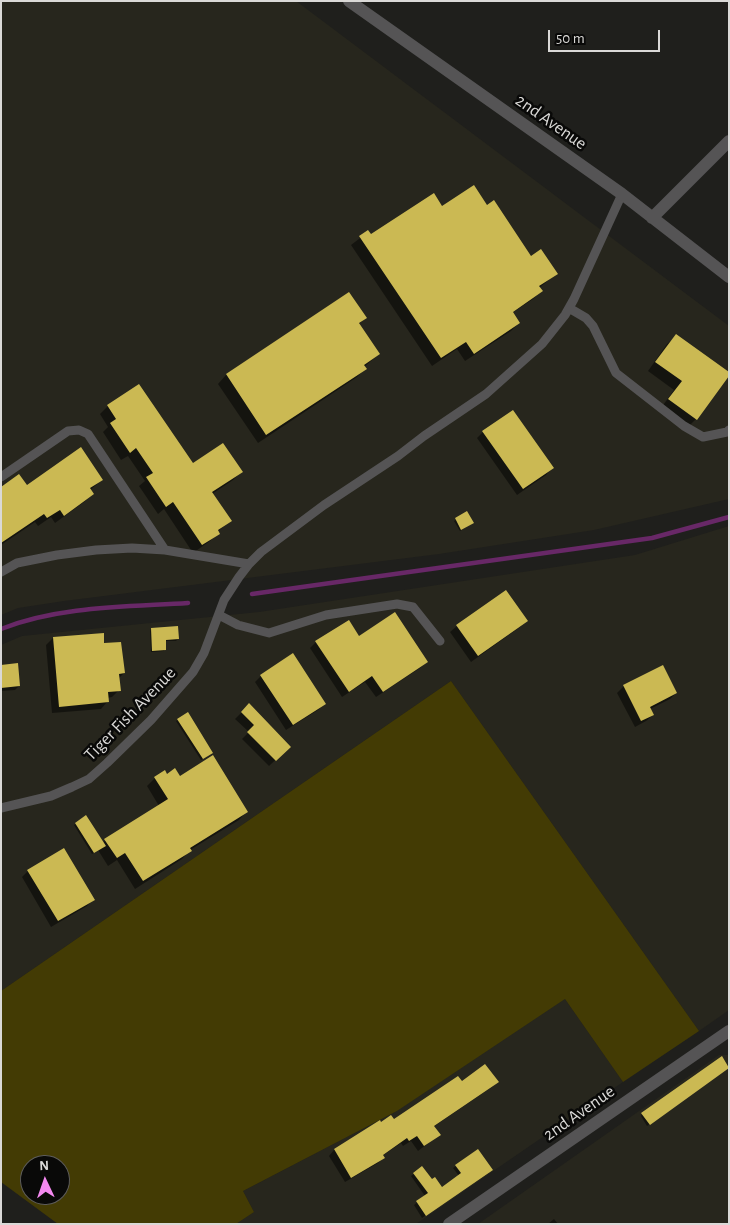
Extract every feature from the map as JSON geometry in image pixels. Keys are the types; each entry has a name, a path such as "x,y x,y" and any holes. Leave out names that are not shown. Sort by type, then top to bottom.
{"street":[{"name":"2nd Avenue","path":"349,1 622,194 729,277"},
{"path":"652,218 729,141"},
{"name":"2nd Avenue","path":"449,1224 729,1032"}],"lane":[{"name":"Tiger Fish Avenue","path":"1,808 51,796 89,779 150,720 193,672 204,653 224,600 239,577 261,552 324,505 486,394 542,344 557,327 569,308 586,275 622,194"},
{"path":"569,308 586,318 593,326 616,373 684,426 703,437 729,430"},
{"path":"1,477 68,431 79,430 88,434 165,550"},
{"path":"1,572 17,563 76,552 132,548 165,550 250,564"},
{"path":"219,615 238,625 269,633 347,610 397,604 413,607 440,641"}],"shaded area":[{"path":"1,1 296,1 729,326 729,499 594,530 439,554 64,601 18,608 1,615"},
{"path":"729,526 729,1010 699,1031 451,681 1,991 1,645 22,636 259,612 635,555"},
{"path":"451,681 699,1031 623,1082 565,999 397,1111 243,1191 254,1212 236,1224 58,1224 32,1205 70,1205 70,1155 20,1155 20,1196 1,1182 1,991"},
{"path":"565,999 623,1082 416,1224 236,1224 254,1212 243,1191 397,1111"},
{"path":"719,1055 729,1055 729,1224 478,1224"}],"building":[{"path":"474,185 487,205 494,200 531,256 541,249 558,274 539,286 543,291 513,312 520,323 474,354 466,342 441,358 359,236 368,230 371,234 434,193 442,206"},
{"path":"349,292 367,318 359,323 380,354 364,365 367,369 266,435 226,374"},
{"path":"676,334 729,372 729,376 697,420 668,399 682,381 655,362"},
{"path":"139,384 193,463 223,443 243,472 212,492 232,521 218,530 220,534 202,545 173,502 166,507 146,477 153,473 136,448 130,453 110,423 116,419 107,405"},
{"path":"513,410 554,468 523,489 482,431"},
{"path":"81,447 103,480 90,488 94,494 64,516 60,510 47,518 44,514 1,543 1,487 19,474 27,485"},
{"path":"467,511 474,523 461,530 455,518"},
{"path":"506,590 528,621 478,656 456,625"},
{"path":"395,612 428,662 383,692 372,676 349,692 315,641 349,620 359,636"},
{"path":"178,626 179,639 166,640 166,650 152,651 151,628"},
{"path":"104,633 104,643 121,642 125,673 119,674 121,691 108,692 109,702 59,707 53,637"},
{"path":"293,653 326,704 293,725 260,675"},
{"path":"18,663 20,686 1,688 1,665"},
{"path":"663,665 677,693 650,707 654,715 641,721 623,685"},
{"path":"249,703 291,747 276,761 247,732 254,725 241,712"},
{"path":"188,712 213,753 203,759 177,719"},
{"path":"213,755 248,812 190,848 192,851 143,881 125,853 117,858 104,839 168,799 154,777 165,770 167,774 175,768 180,776"},
{"path":"86,815 106,846 94,853 75,823"},
{"path":"64,848 95,900 58,921 27,870"},
{"path":"722,1056 729,1068 650,1125 641,1113"},
{"path":"485,1064 499,1082 434,1126 441,1135 424,1146 417,1136 409,1141 407,1138 383,1155 385,1158 351,1178 334,1149 380,1120 381,1122 391,1115 394,1119 458,1076 462,1081"},
{"path":"478,1149 493,1170 426,1216 416,1201 428,1193 413,1173 422,1166 432,1179 435,1177 442,1187 461,1173 455,1165"}],"waterway":[{"path":"252,594 652,538 729,517"},
{"path":"1,629 23,621 70,612 188,603"}]}
